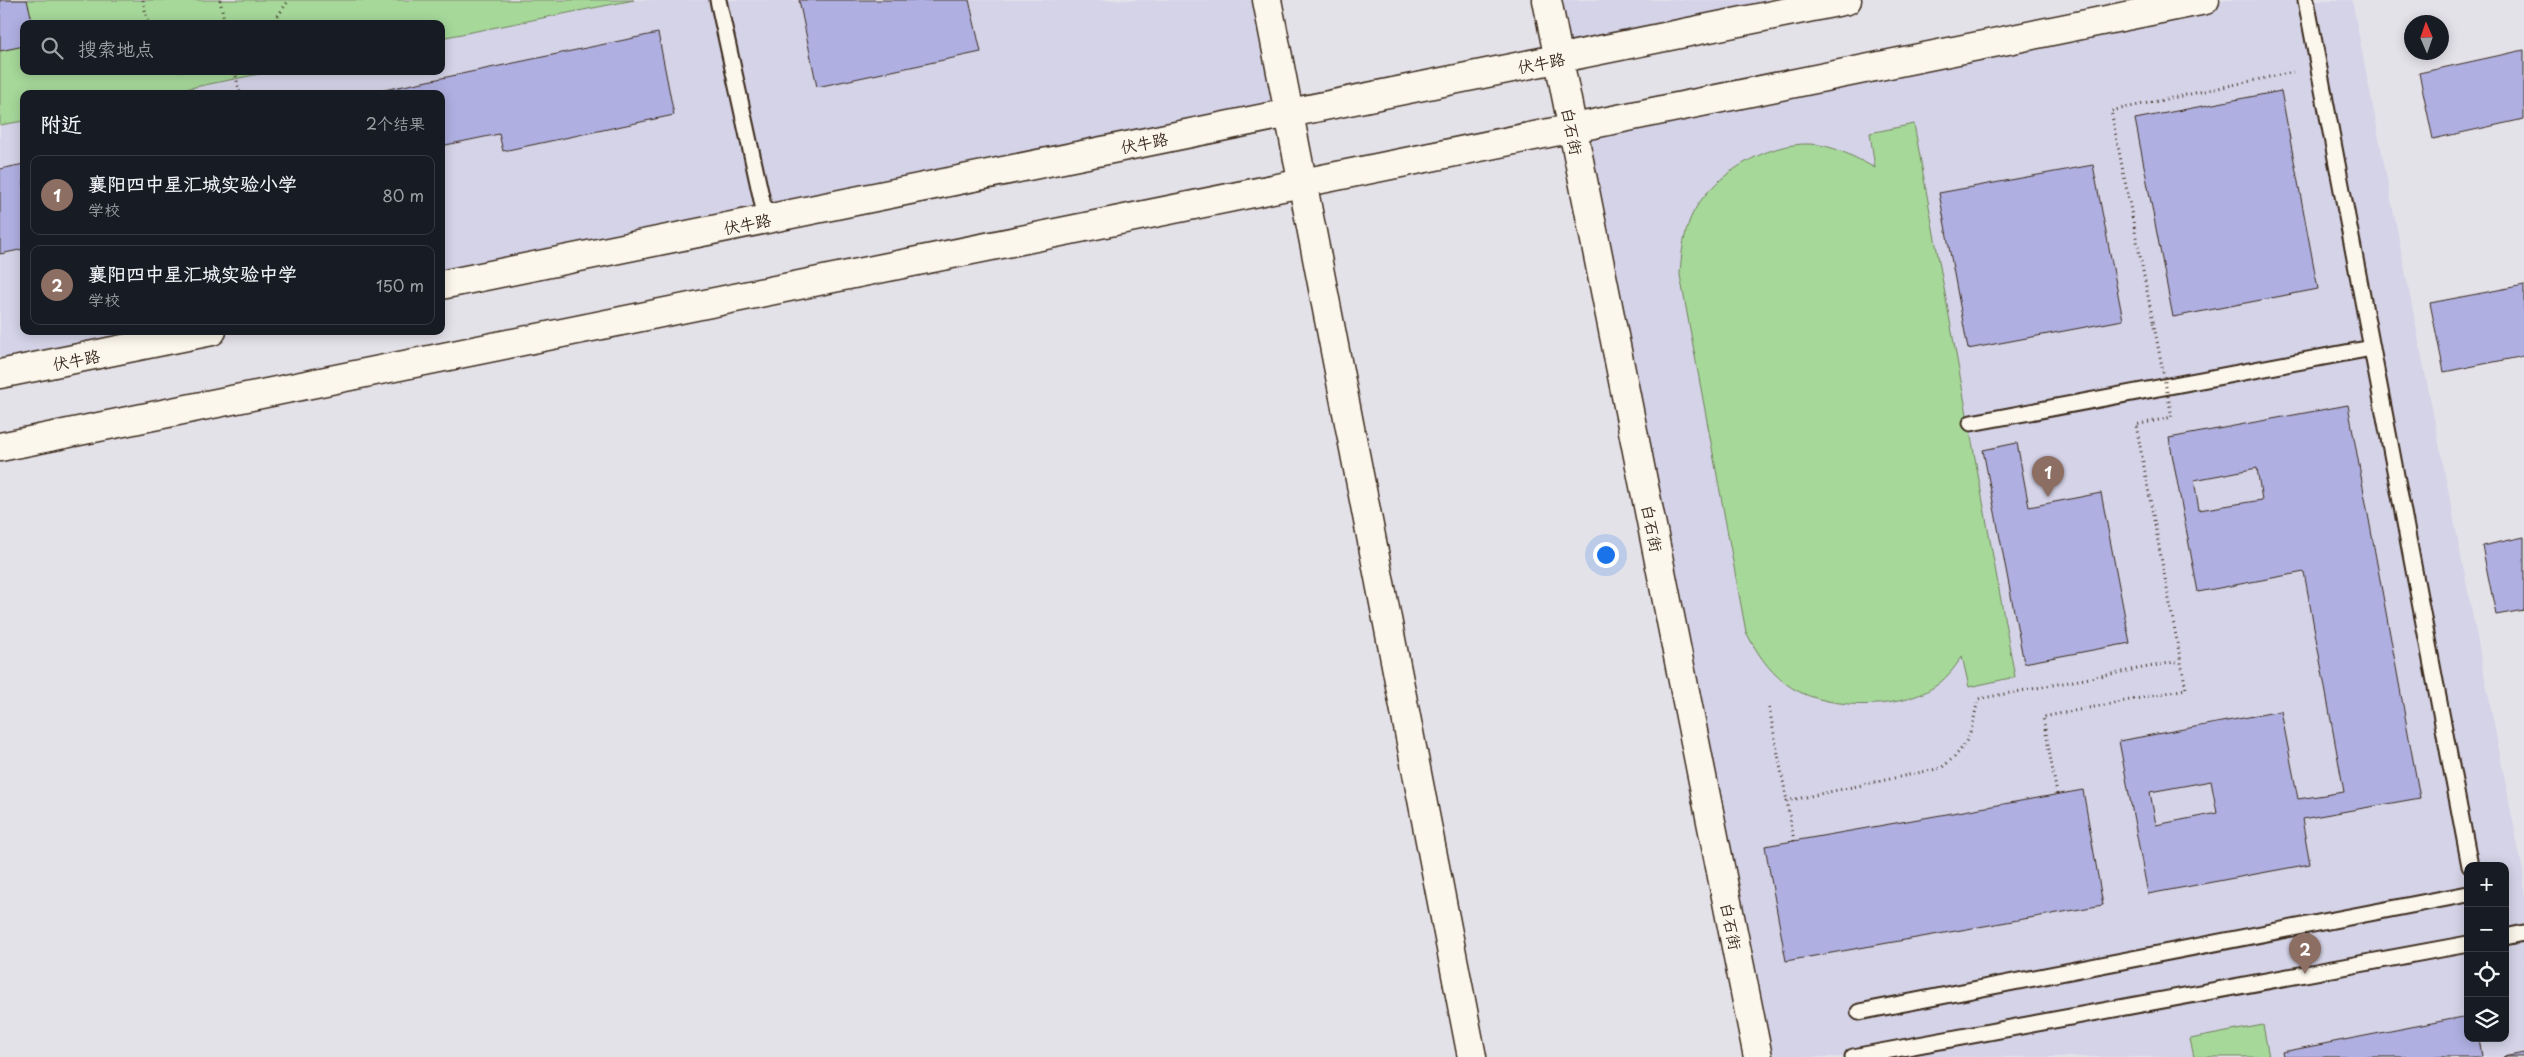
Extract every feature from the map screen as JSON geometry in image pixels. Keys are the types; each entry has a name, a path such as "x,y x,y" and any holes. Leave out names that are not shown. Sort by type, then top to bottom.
{"street":[{"path":"1267,0 1472,1057"},
{"name":"白石街","path":"1547,0 1758,1057"},
{"name":"伏牛路","path":"445,284 1847,0"},
{"path":"0,447 2205,0"},
{"name":"伏牛路","path":"0,374 192,335"}],"lane":[{"path":"718,0 766,219"},
{"path":"2306,0 2469,862"},
{"path":"1970,423 2372,348"},
{"path":"1859,1012 2464,895"},
{"path":"2509,936 2524,934"},
{"path":"1853,1057 2464,945"}],"path":[{"path":"143,0 147,20"},
{"path":"220,0 224,20"},
{"path":"275,20 289,0"},
{"path":"2057,794 2043,717 2186,689 2136,425 2172,417 2110,111 2318,66"},
{"path":"236,75 239,90"},
{"path":"1787,801 1941,768 1959,754 1967,740 1971,732 1978,699 2180,661"},
{"path":"1769,708 1794,840"}],"shaded area":[{"path":"634,0 1267,0 1290,113 445,284 445,90 180,90 254,75 445,75 445,37"},
{"path":"1547,0 1847,0 1559,58"},
{"path":"2205,0 2352,0 2524,877 2524,1057 1758,1057 1573,129"},
{"path":"20,122 20,335 192,335 0,374 0,125"}],"green space":[{"path":"0,0 634,0 445,37 445,20 20,20 20,75 254,75 180,90 20,90 20,122 0,125"},
{"path":"1914,124 2015,677 1969,687 1962,656 1942,681 1918,695 1900,701 1880,704 1837,703 1817,699 1785,683 1762,659 1746,632 1680,275 1682,255 1687,228 1697,206 1709,190 1742,164 1761,154 1781,147 1801,144 1819,145 1834,149 1875,168 1870,133"},
{"path":"2263,1025 2269,1057 2194,1057 2190,1039"}],"building":[{"path":"0,0 27,0 32,20 20,20 20,47 0,51"},
{"path":"799,0 969,0 981,52 817,87"},
{"path":"658,33 674,115 503,151 499,134 445,145 445,90 384,90"},
{"path":"2524,50 2524,119 2433,139 2419,73"},
{"path":"2281,91 2318,289 2173,317 2135,119"},
{"path":"20,165 20,250 0,254 0,169"},
{"path":"2093,165 2123,320 1968,349 1939,193"},
{"path":"2524,285 2524,356 2444,372 2430,303"},
{"path":"2348,405 2420,798 2302,819 2310,864 2148,894 2119,741 2281,711 2298,799 2344,792 2304,572 2198,592 2169,438","holes":["2257,468 2262,500 2199,510 2194,480","2211,781 2217,813 2156,825 2150,792"]},
{"path":"2017,443 2029,507 2101,493 2130,643 2024,663 1983,450"},
{"path":"2524,537 2524,610 2496,615 2482,546"},
{"path":"2083,790 2103,905 1786,961 1765,846"},
{"path":"2464,1017 2464,1042 2480,1042 2482,1057 2283,1057 2282,1052"},
{"path":"2524,1053 2524,1057 2503,1057"}],"place":[{"name":"襄阳四中星汇城实验小学","path":"2048,497"},
{"name":"襄阳四中星汇城实验中学","path":"2305,974"}]}
